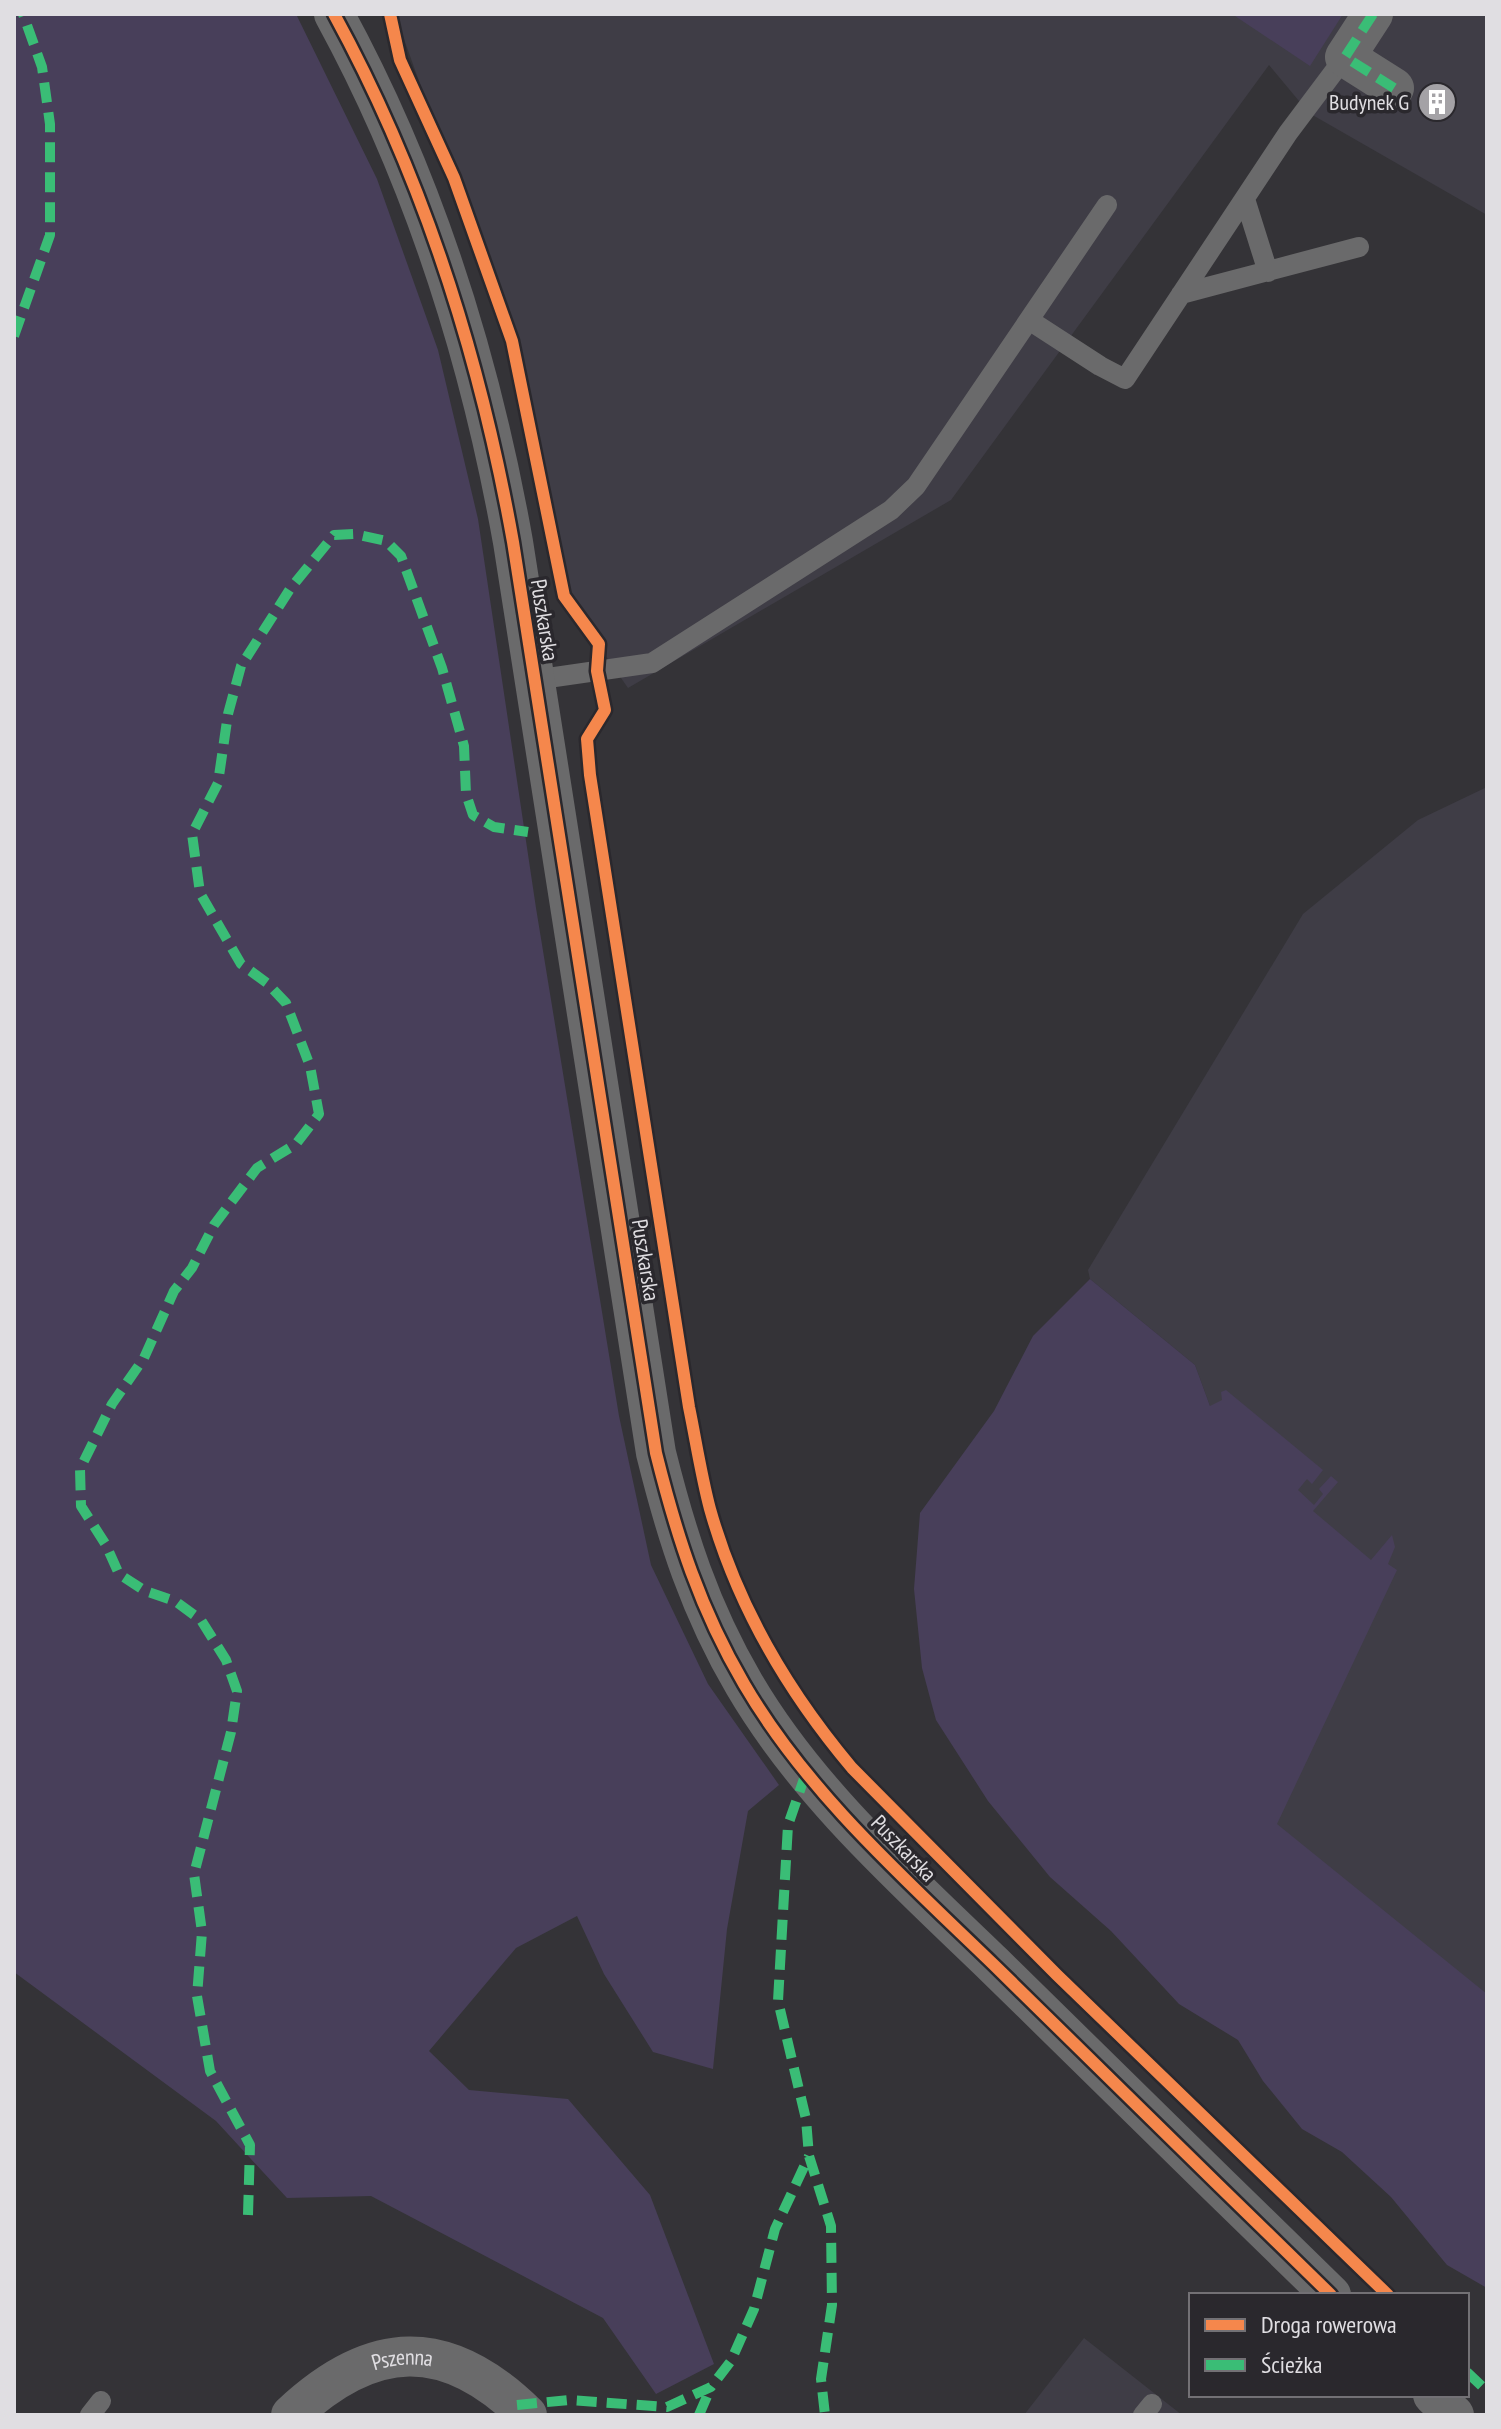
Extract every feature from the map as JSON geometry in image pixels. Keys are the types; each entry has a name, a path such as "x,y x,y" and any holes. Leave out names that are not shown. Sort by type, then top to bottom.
{"street":[{"name":"Puszkarska","path":"334,14 385,116 425,209 468,339 499,465 656,1453 676,1532 706,1610 744,1684 771,1726 815,1783 926,1899 1329,2293"},
{"path":"1373,14 1345,57 1394,88"},
{"name":"Pszenna","path":"291,2415 330,2383 359,2366 410,2356 442,2360 464,2368 491,2383 522,2410"},
{"path":"1435,2397 1454,2415"}],"lane":[{"path":"1029,320 1125,379 1288,133 1345,57"},
{"path":"1245,199 1268,272"},
{"path":"534,680 652,663 891,510 916,486 1107,205"},
{"path":"1181,294 1359,247"}],"shaded area":[{"path":"14,14 296,14 377,179 438,350 478,519 536,908 619,1416 651,1565 708,1684 779,1785 748,1811 727,1929 713,2069 653,2052 604,1974 577,1916 516,1948 429,2051 469,2090 568,2099 650,2195 714,2364 656,2394 603,2318 371,2196 287,2198 216,2121 14,1972"},
{"path":"395,14 1487,14 1487,215 1309,113 1269,65 951,500 628,688 564,596 512,341"},
{"path":"1232,14 1343,14 1310,66"},
{"path":"1487,787 1487,2016 1259,1832 1210,1406 1195,1365 1090,1279 1088,1270 1303,914 1418,820"},
{"path":"1090,1279 1195,1365 1210,1406 1222,1400 1221,1392 1226,1390 1323,1470 1312,1484 1307,1479 1298,1490 1314,1505 1323,1494 1319,1489 1331,1476 1338,1482 1313,1511 1371,1560 1392,1535 1395,1547 1388,1564 1397,1570 1277,1824 1487,1994 1487,2288 1447,2265 1391,2197 1342,2152 1302,2129 1263,2081 1238,2040 1179,2004 1111,1931 1050,1877 988,1801 936,1720 922,1668 914,1589 920,1513 994,1411 1033,1336"},
{"path":"1084,2338 1182,2415 1024,2415"}],"marked path":[{"path":"14,336 50,235 50,124 42,67 23,14"},
{"path":"1373,14 1345,57 1394,88"},
{"path":"248,2215 250,2145 210,2071 197,1996 202,1932 194,1874 231,1732 237,1691 226,1660 201,1620 175,1601 145,1591 119,1574 106,1545 81,1506 80,1469 112,1404 144,1358 174,1291 192,1268 214,1225 257,1168 296,1144 319,1114 310,1066 286,1003 267,983 241,964 200,893 192,834 218,783 228,714 241,666 290,589 334,535 355,534 386,541 401,556 442,668 464,746 466,794 473,815 494,827 528,832"},
{"path":"806,1773 788,1825 778,2001 806,2119 809,2156 831,2226 832,2305 821,2379 825,2415"},
{"path":"517,2405 569,2400 667,2407 711,2387 731,2361 754,2309 775,2229 809,2156"},
{"path":"1469,2374 1487,2391"},
{"path":"699,2415 711,2387"}],"cycle path":[{"path":"334,14 395,140 445,270 466,337 500,473 656,1453 681,1543 702,1600 728,1656 769,1724 827,1797 892,1866 1329,2293"},
{"path":"390,14 400,60 454,178 512,341 564,596 599,644 597,671 605,710 587,739 590,775 689,1407 710,1509 735,1579 786,1678 852,1768 1057,1975 1386,2293"}],"place":[{"name":"Budynek G","path":"1437,102"}]}
